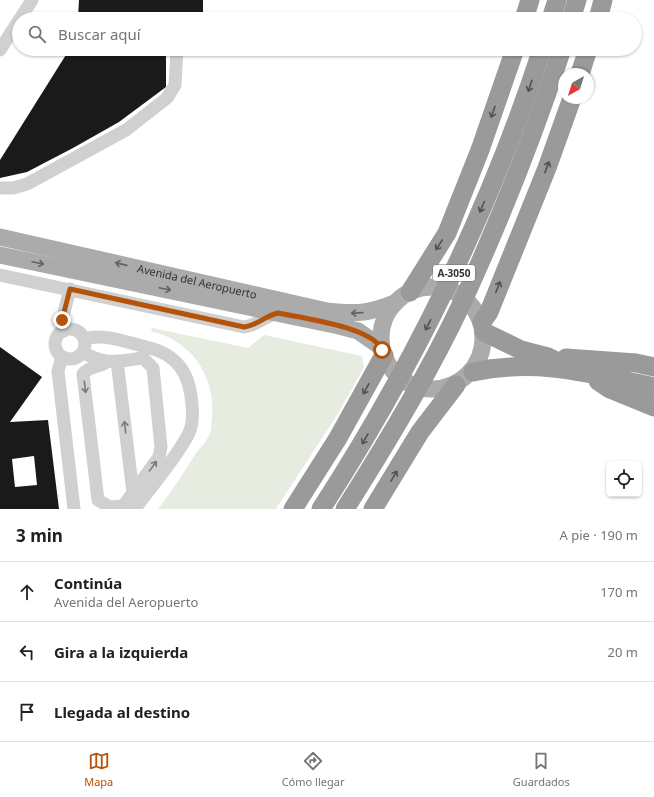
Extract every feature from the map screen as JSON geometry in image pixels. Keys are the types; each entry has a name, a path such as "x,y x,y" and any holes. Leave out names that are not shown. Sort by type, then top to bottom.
{"highway":[{"path":"526,12 530,0"},
{"path":"553,12 557,0"},
{"path":"573,12 577,0"},
{"path":"600,12 603,0"},
{"path":"402,297 447,233 480,150 513,56"},
{"name":"A-3050","path":"321,509 395,388 454,273 523,107 540,56"},
{"name":"A-3050","path":"345,509 390,435 459,308 525,156 560,56"},
{"path":"582,68 586,56"},
{"path":"570,104 489,312 480,321 521,350 548,357 636,363 654,367"},
{"path":"294,509 338,438 384,356"},
{"path":"548,357 569,369"},
{"path":"473,372 526,366 569,369 654,387"},
{"path":"587,373 610,389 654,408"},
{"path":"373,509 420,432 456,385"}],"main road":[{"name":"Avenida del Aeropuerto","path":"0,237 327,311 352,314 370,312 402,297"},
{"name":"Avenida del Aeropuerto","path":"0,255 358,331 384,356"},
{"path":"428,287 442,288 458,294 480,321 484,345 480,358 473,372 456,385 435,390 420,388 405,382 384,356 383,324 402,297 428,287"}],"street":[{"path":"24,12 32,0"},
{"path":"0,50 12,38"},
{"path":"0,188 13,188 27,184 126,130 167,98 175,85 177,56"},
{"path":"0,275 244,327 250,327 268,316 278,313"},
{"path":"64,331 62,320 70,289"},
{"path":"126,508 188,434 193,414 188,382 179,364 170,356 158,350 98,336 83,345 80,356 71,359 62,357 56,348 55,343 60,334 64,331 75,330 83,345 111,362 133,494"},
{"path":"62,357 58,371 73,508"},
{"path":"143,358 153,368 161,447 159,457 133,494 126,508 110,506 98,500 84,374 85,371 111,362 143,358"}],"shaded area":[{"path":"152,328 248,348 264,335 362,356 364,367 339,412 276,509 158,509 209,436 211,431 212,403 210,389 205,375 198,363 189,352 178,343 166,336 151,331"}],"building":[{"path":"79,0 203,0 203,12 78,12"},
{"path":"65,56 166,56 166,87 119,122 27,172 0,178 0,160"},
{"path":"0,347 42,377 10,422 48,420 59,509 0,509","holes":["34,456 37,485 15,487 12,459"]}],"route":[{"path":"62,320 70,289 244,327 250,327 261,319 278,313 358,331 371,339 381,347 382,350"}]}
